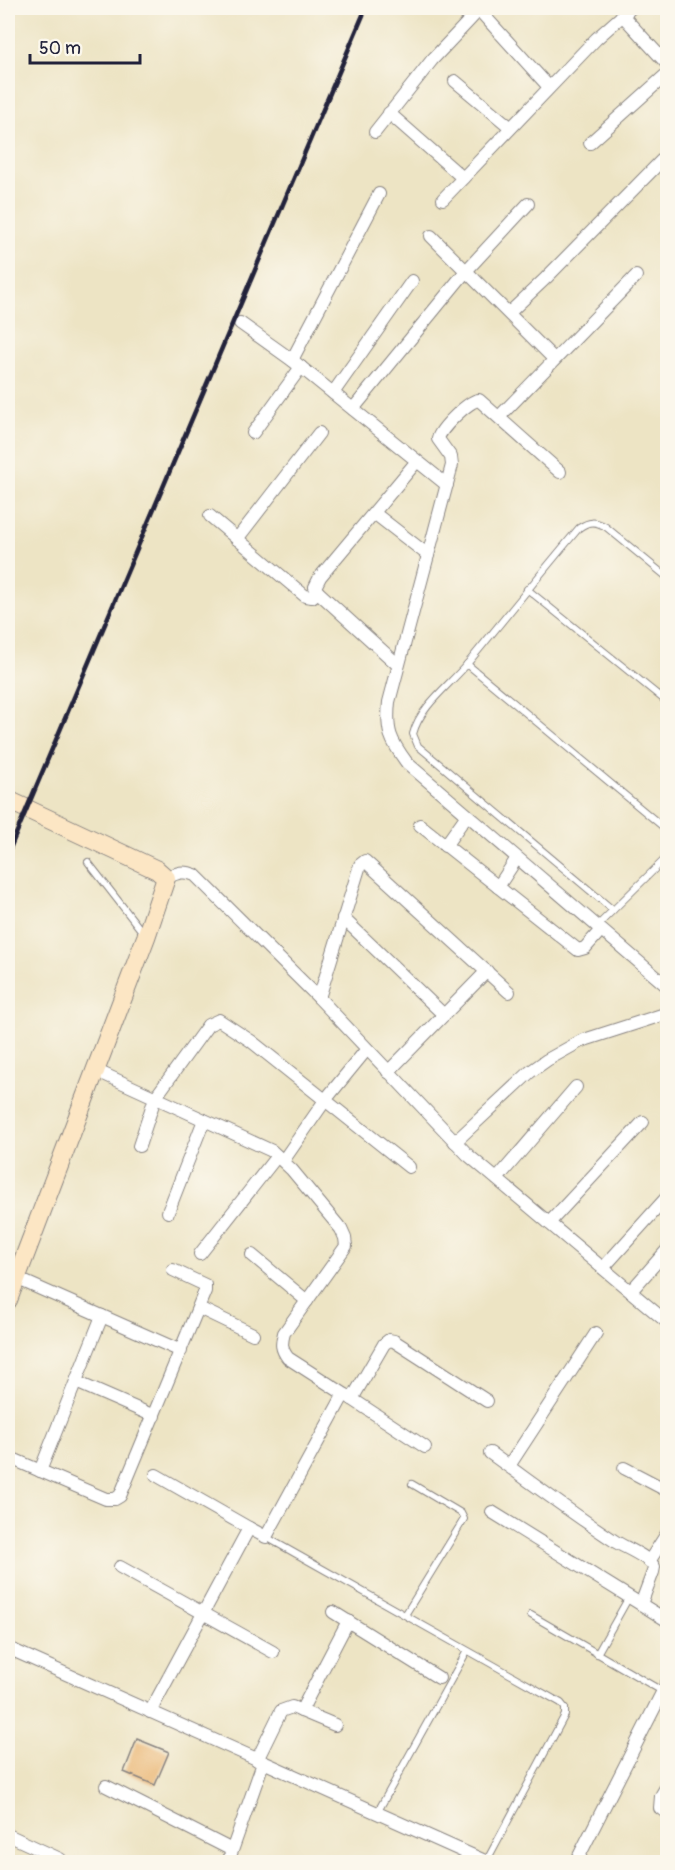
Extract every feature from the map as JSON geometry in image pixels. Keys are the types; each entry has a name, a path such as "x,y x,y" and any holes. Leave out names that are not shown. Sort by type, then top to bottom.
{"main road":[{"path":"8,800 157,870 166,878 146,937 8,1300"}],"street":[{"path":"375,132 432,60 480,9 549,87"},
{"path":"443,199 510,127 626,11 668,65"},
{"path":"590,143 668,73"},
{"path":"455,81 510,127"},
{"path":"389,113 463,178"},
{"path":"509,313 668,154"},
{"path":"253,433 297,363 379,194"},
{"path":"353,409 466,271 528,204"},
{"path":"431,236 554,359"},
{"path":"499,417 636,276"},
{"path":"333,393 412,281"},
{"path":"240,323 297,363 447,485"},
{"path":"560,472 483,402 475,400 441,431 438,439 451,457 452,465 388,702 387,725 392,744 406,763 668,987"},
{"path":"237,539 319,433"},
{"path":"398,665 315,587 417,461"},
{"path":"374,513 428,555"},
{"path":"210,516 304,596 312,597 318,592"},
{"path":"446,846 467,815"},
{"path":"420,825 578,950 585,948 599,928"},
{"path":"498,886 517,858"},
{"path":"319,998 360,865 365,861 509,992"},
{"path":"166,878 179,872 195,875 319,998 455,1142 668,1323"},
{"path":"343,918 444,1015"},
{"path":"388,1072 487,971"},
{"path":"455,1142 530,1072 555,1055 581,1041 668,1013"},
{"path":"140,1146 155,1098 208,1025 219,1020 251,1041 410,1167"},
{"path":"200,1254 366,1049"},
{"path":"95,1070 280,1158 341,1229 346,1246 284,1333 281,1343 282,1350 288,1358 425,1447"},
{"path":"496,1179 576,1087"},
{"path":"168,1212 204,1120"},
{"path":"549,1223 643,1122"},
{"path":"603,1268 668,1196"},
{"path":"631,1291 668,1249"},
{"path":"252,1256 307,1301"},
{"path":"8,1457 106,1499 115,1499 120,1496 199,1308 205,1285 173,1270"},
{"path":"16,1278 181,1351"},
{"path":"199,1308 253,1334"},
{"path":"40,1471 102,1316"},
{"path":"509,1466 596,1333"},
{"path":"156,1475 266,1538 348,1397 384,1344 394,1341 487,1401"},
{"path":"76,1382 154,1416"},
{"path":"490,1453 588,1524 617,1543 650,1560 654,1567 653,1572 641,1604"},
{"path":"624,1468 668,1491"},
{"path":"492,1512 668,1621"},
{"path":"150,1712 249,1528"},
{"path":"650,1560 668,1532"},
{"path":"120,1567 273,1652"},
{"path":"333,1612 439,1678"},
{"path":"301,1711 348,1621"},
{"path":"8,1648 486,1862"},
{"path":"576,1863 665,1686"},
{"path":"228,1863 260,1762 281,1711 292,1707 335,1725"},
{"path":"668,1784 660,1808 668,1814"},
{"path":"106,1786 232,1850"},
{"path":"8,1835 60,1859"}],"lane":[{"path":"613,910 418,746 413,734 416,722 579,528 588,522 598,522 606,527 668,578"},
{"path":"527,589 668,703"},
{"path":"467,664 668,831"},
{"path":"599,928 613,910 668,856"},
{"path":"88,862 146,937"},
{"path":"405,1616 464,1519 461,1513 412,1484"},
{"path":"266,1538 561,1703 565,1708 565,1715 486,1862"},
{"path":"597,1654 629,1597"},
{"path":"531,1615 597,1654 665,1686"},
{"path":"376,1814 467,1651"}],"building":[{"path":"137,1739 169,1752 155,1785 124,1772"}],"railway":[{"path":"8,853 366,8"}]}
